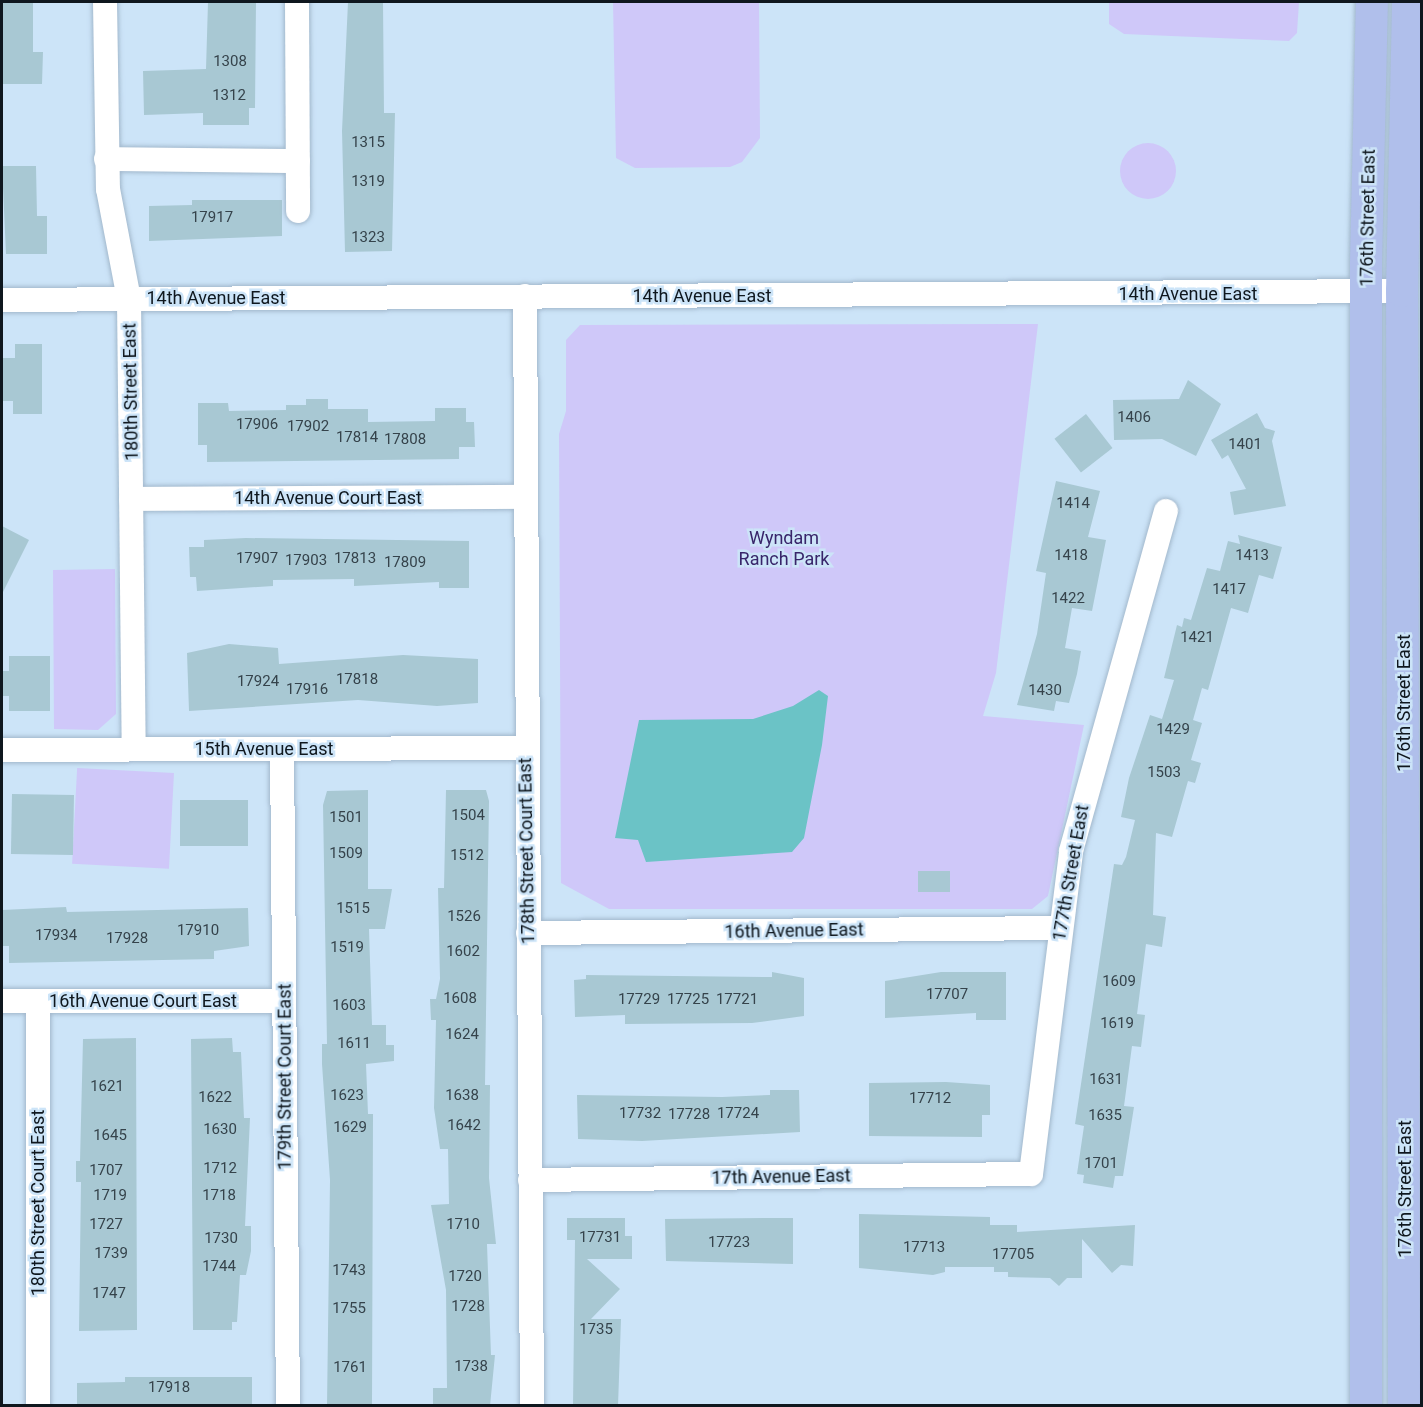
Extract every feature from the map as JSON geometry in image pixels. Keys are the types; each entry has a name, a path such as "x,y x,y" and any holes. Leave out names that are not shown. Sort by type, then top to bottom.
{"main road":[{"name":"176th Street East","path":"1365,1406 1367,293 1372,2"},
{"path":"1388,2 1390,132 1414,153"},
{"name":"176th Street East","path":"1404,1406 1414,1071 1404,934 1412,774 1413,517 1402,291 1414,153 1408,2"},
{"path":"1366,936 1404,934"}],"street":[{"name":"180th Street East","path":"105,2 106,159 129,299 134,750"},
{"path":"297,2 298,211"},
{"path":"106,159 298,161"},
{"name":"14th Avenue East","path":"2,300 1402,291"},
{"name":"178th Street Court East","path":"525,296 526,748 532,1406"},
{"name":"14th Avenue Court East","path":"131,499 525,497"},
{"name":"177th Street East","path":"1031,1174 1061,928 1080,812 1166,511"},
{"name":"15th Avenue East","path":"2,750 526,748"},
{"name":"179th Street Court East","path":"282,749 288,1406"},
{"name":"16th Avenue East","path":"528,933 1061,928"},
{"name":"16th Avenue Court East","path":"2,1001 284,1001"},
{"name":"180th Street Court East","path":"38,1001 38,1406"},
{"name":"17th Avenue East","path":"530,1180 1031,1174"}],"green space":[{"path":"613,2 759,2 760,138 742,162 730,167 635,168 616,158"},
{"path":"1109,2 1299,2 1297,33 1289,41 1124,34 1109,24"},
{"path":"1148,143 1159,145 1168,151 1174,160 1176,171 1174,182 1168,191 1159,197 1148,199 1137,197 1128,191 1122,182 1120,171 1122,160 1128,151 1137,145"},
{"name":"Wyndam Ranch Park","path":"1038,324 996,673 983,716 1084,725 1048,896 1032,909 609,909 561,883 559,434 566,411 566,340 580,325"},
{"path":"115,569 116,714 98,730 54,729 53,570"},
{"path":"77,768 174,773 169,869 72,864"}],"shaded area":[{"path":"819,690 828,696 822,745 804,838 792,852 646,862 638,840 615,838 639,720 753,719 793,706"}],"building":[{"path":"2,2 33,2 33,52 43,52 42,84 2,84"},
{"path":"208,2 256,2 255,108 249,108 249,125 203,125 203,113 144,115 143,71 206,69"},
{"path":"348,2 383,2 384,113 395,113 392,251 345,252 342,131"},
{"path":"2,166 36,166 37,216 47,216 47,254 6,254"},
{"path":"192,200 282,200 282,236 149,241 149,206 192,205"},
{"path":"15,344 42,344 42,414 13,414 13,401 2,401 2,358 15,358"},
{"path":"1188,380 1221,404 1196,456 1162,439 1114,440 1113,400 1179,399"},
{"path":"306,399 328,399 328,409 368,409 368,422 435,421 435,408 466,408 466,422 474,422 475,447 459,447 459,459 207,462 207,445 198,445 198,403 228,403 229,411 286,410 286,405 306,405"},
{"path":"1257,413 1265,428 1275,431 1272,441 1286,506 1234,515 1230,492 1246,489 1228,455 1222,459 1211,440"},
{"path":"1086,414 1112,448 1081,473 1054,439"},
{"path":"1056,481 1100,491 1088,537 1106,540 1092,611 1072,608 1065,648 1081,651 1077,674 1069,703 1056,701 1054,711 1017,705 1037,634 1046,573 1036,571"},
{"path":"2,526 29,540 2,594"},
{"path":"1238,535 1282,547 1273,579 1259,575 1248,613 1231,608 1208,690 1202,688 1193,720 1202,723 1191,760 1201,763 1195,783 1188,781 1172,837 1156,833 1153,915 1166,917 1162,947 1146,944 1137,1014 1145,1015 1141,1047 1132,1046 1124,1106 1134,1107 1123,1176 1115,1176 1113,1188 1083,1183 1084,1175 1077,1174 1084,1126 1075,1124 1114,864 1122,865 1126,857 1135,820 1121,817 1129,778 1150,715 1162,719 1174,680 1164,678 1177,625 1182,627 1184,618 1191,620 1207,568 1220,571 1228,541 1240,544"},
{"path":"246,538 469,541 469,588 439,588 439,582 354,586 354,579 273,580 273,586 197,591 196,577 190,577 189,547 204,547 204,540"},
{"path":"229,644 278,648 279,664 403,655 478,659 478,703 437,706 358,700 189,711 187,653"},
{"path":"9,656 50,656 50,711 9,711 9,696 2,696 2,671 9,671"},
{"path":"368,790 368,889 392,889 385,929 369,929 372,1025 386,1025 386,1045 394,1045 394,1061 366,1064 368,1114 373,1114 372,1406 327,1406 330,1180 322,1064 322,1044 327,1044 323,805 327,791"},
{"path":"446,790 486,790 489,801 485,1085 490,1085 489,1178 496,1244 487,1244 491,1355 495,1355 490,1406 433,1406 433,1388 447,1388 446,1290 431,1205 449,1204 448,1149 440,1149 434,1108 436,1020 431,1020 430,999 436,999 440,979 438,888 444,888"},
{"path":"12,794 74,795 73,855 11,854"},
{"path":"180,800 248,800 248,846 180,846"},
{"path":"918,871 950,871 950,892 918,892"},
{"path":"66,907 67,912 248,908 249,946 214,951 214,959 9,963 9,946 2,946 2,910"},
{"path":"772,972 804,978 804,1016 752,1023 625,1024 625,1015 575,1017 574,980 586,979 586,975 772,977"},
{"path":"941,972 1006,972 1006,1020 976,1020 976,1013 885,1018 885,981"},
{"path":"136,1038 137,1330 79,1331 81,1182 76,1182 76,1161 80,1161 83,1039"},
{"path":"232,1038 233,1052 241,1052 244,1118 250,1118 245,1226 251,1226 251,1251 246,1275 240,1275 237,1322 232,1322 232,1330 193,1330 191,1039"},
{"path":"946,1082 990,1085 990,1115 982,1115 982,1137 869,1136 869,1083"},
{"path":"770,1090 799,1090 800,1132 642,1141 578,1139 577,1095 722,1097 770,1095"},
{"path":"859,1214 990,1217 990,1225 1017,1225 1017,1232 1135,1225 1133,1266 1121,1265 1112,1273 1082,1239 1082,1278 1067,1278 1059,1286 1050,1278 1008,1277 1008,1272 994,1272 994,1267 945,1267 945,1272 933,1275 859,1268"},
{"path":"567,1218 625,1218 625,1236 632,1236 632,1259 587,1259 620,1289 591,1319 621,1319 618,1406 573,1406 575,1240 567,1240"},
{"path":"793,1218 793,1264 666,1261 665,1219"},
{"path":"125,1377 252,1377 252,1406 77,1406 77,1383 125,1382"}]}
